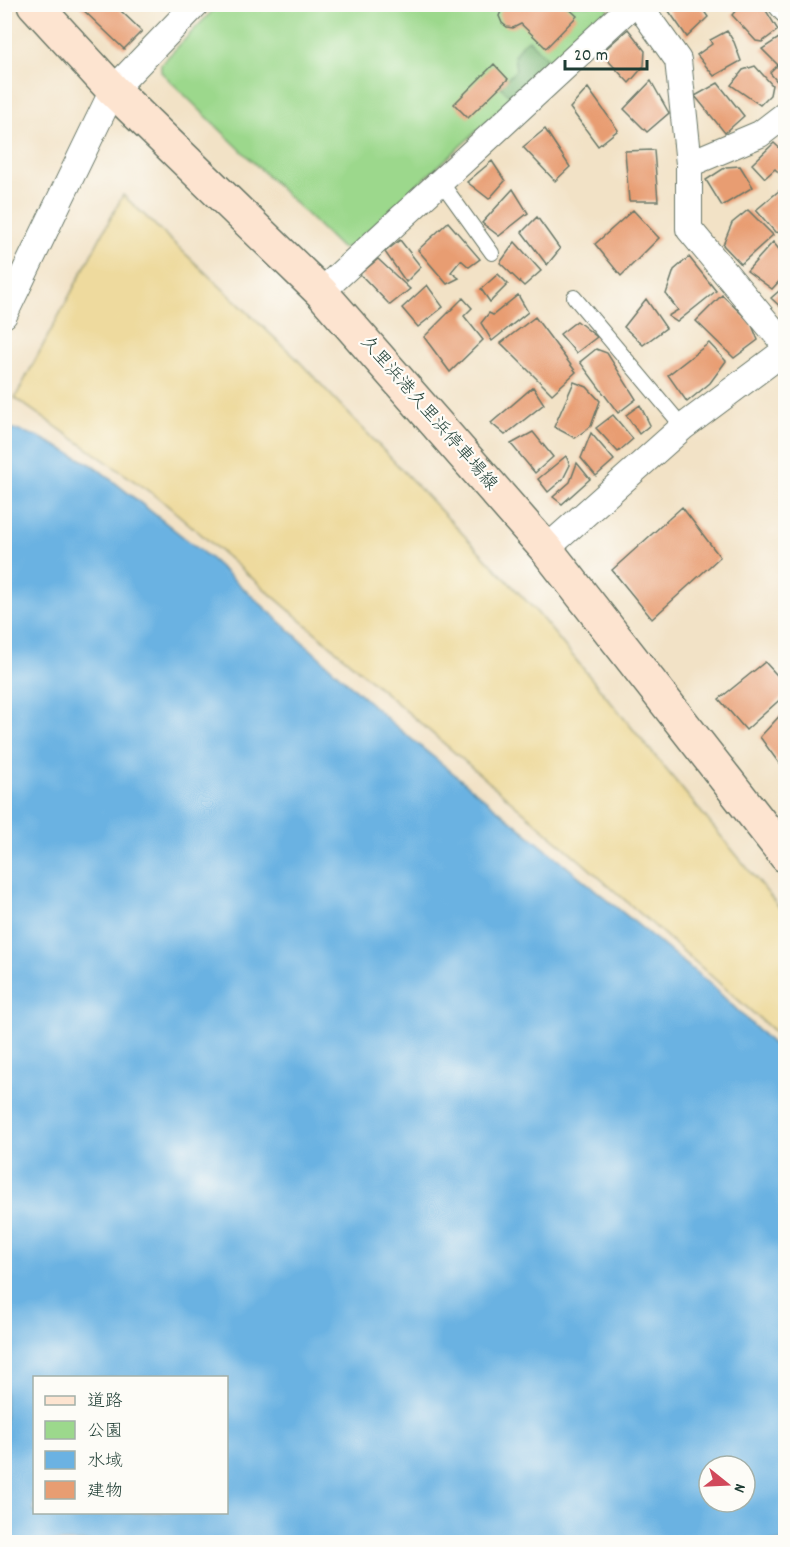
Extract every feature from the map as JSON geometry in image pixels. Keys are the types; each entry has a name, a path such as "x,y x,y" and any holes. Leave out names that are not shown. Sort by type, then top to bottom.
{"main road":[{"name":"久里浜港久里浜停車場線","path":"34,4 112,90 321,292 546,549 786,856"}],"street":[{"path":"4,315 112,90 196,4"},
{"path":"321,292 633,4"},
{"path":"546,549 682,427 786,348 689,229 689,164 678,60 638,4"},
{"path":"781,4 786,10"},
{"path":"689,164 760,134 786,114"}],"lane":[{"path":"441,182 492,254"},
{"path":"574,297 682,427"}],"path":[{"path":"580,4 586,4"}],"green space":[{"path":"218,5 609,5 608,11 349,248 341,248 161,72 161,64"},
{"path":"529,40 551,63 512,99 500,86 516,70 514,56 521,45"}],"sand":[{"path":"123,195 295,357 535,610 785,914 785,1041 584,864 160,499 15,398"}],"water":[{"path":"4,426 39,437 94,466 211,559 392,723 710,984 785,1056 785,1542 5,1542"}],"building":[{"path":"77,4 122,4 119,9 142,31 124,49"},
{"path":"515,4 521,8 524,4 564,4 577,16 546,48 521,24 513,28 502,23 499,16 502,9 507,5"},
{"path":"664,4 699,4 708,17 687,37"},
{"path":"741,4 747,4 749,7 762,4 778,30 762,42 756,41 732,15"},
{"path":"628,29 645,51 644,66 629,83 601,53"},
{"path":"727,31 741,61 714,76 697,55 712,44 710,40"},
{"path":"785,34 786,92 770,73 778,65 762,49"},
{"path":"494,64 508,79 468,118 454,104"},
{"path":"755,66 772,85 770,95 760,105 731,85 743,70"},
{"path":"651,81 669,113 647,132 624,109"},
{"path":"718,83 744,116 725,133 695,96"},
{"path":"588,88 618,130 598,146 570,108"},
{"path":"545,129 570,167 555,181 523,147"},
{"path":"774,143 786,154 786,180 775,169 765,178 752,164"},
{"path":"654,150 658,201 629,201 625,151"},
{"path":"492,161 505,181 489,199 467,182"},
{"path":"740,166 753,187 722,206 706,180 726,167"},
{"path":"513,189 528,213 499,236 482,223"},
{"path":"780,190 786,196 786,230 782,233 775,232 756,210"},
{"path":"633,210 659,238 621,276 595,244"},
{"path":"748,210 773,235 741,264 723,245 732,223"},
{"path":"537,217 560,249 547,265 522,232"},
{"path":"448,222 480,259 469,267 461,260 451,272 459,278 447,284 418,250"},
{"path":"400,240 421,267 406,282 385,252"},
{"path":"515,242 541,271 524,286 500,263"},
{"path":"773,242 786,258 786,274 772,289 747,271"},
{"path":"689,257 716,291 677,322 668,316 678,310 666,294 674,270"},
{"path":"378,259 410,289 390,305 360,274"},
{"path":"498,274 508,284 490,302 481,289"},
{"path":"427,285 443,307 418,327 402,308"},
{"path":"786,285 786,312 771,298"},
{"path":"518,295 528,312 492,341 481,323 489,313 493,315"},
{"path":"722,295 751,323 758,340 734,358 696,321"},
{"path":"463,298 472,308 464,316 483,340 450,372 424,337"},
{"path":"646,299 666,328 643,345 624,327"},
{"path":"535,317 576,372 552,394 501,343"},
{"path":"577,321 597,337 576,353 560,334"},
{"path":"709,343 726,361 710,383 687,402 668,375"},
{"path":"596,349 607,353 636,399 618,413 580,362"},
{"path":"574,382 587,387 600,401 591,426 575,438 554,427"},
{"path":"533,387 544,404 505,435 491,423"},
{"path":"640,405 650,425 639,434 626,415"},
{"path":"613,415 633,439 618,452 596,428"},
{"path":"533,432 553,457 535,473 511,444"},
{"path":"591,433 614,460 596,476 581,458"},
{"path":"566,456 570,465 563,479 548,492 538,479"},
{"path":"577,463 590,479 562,504 553,497 570,482"},
{"path":"682,507 720,557 652,619 612,570"},
{"path":"765,662 786,685 786,694 746,730 719,699"},
{"path":"786,709 786,773 760,737"}]}
